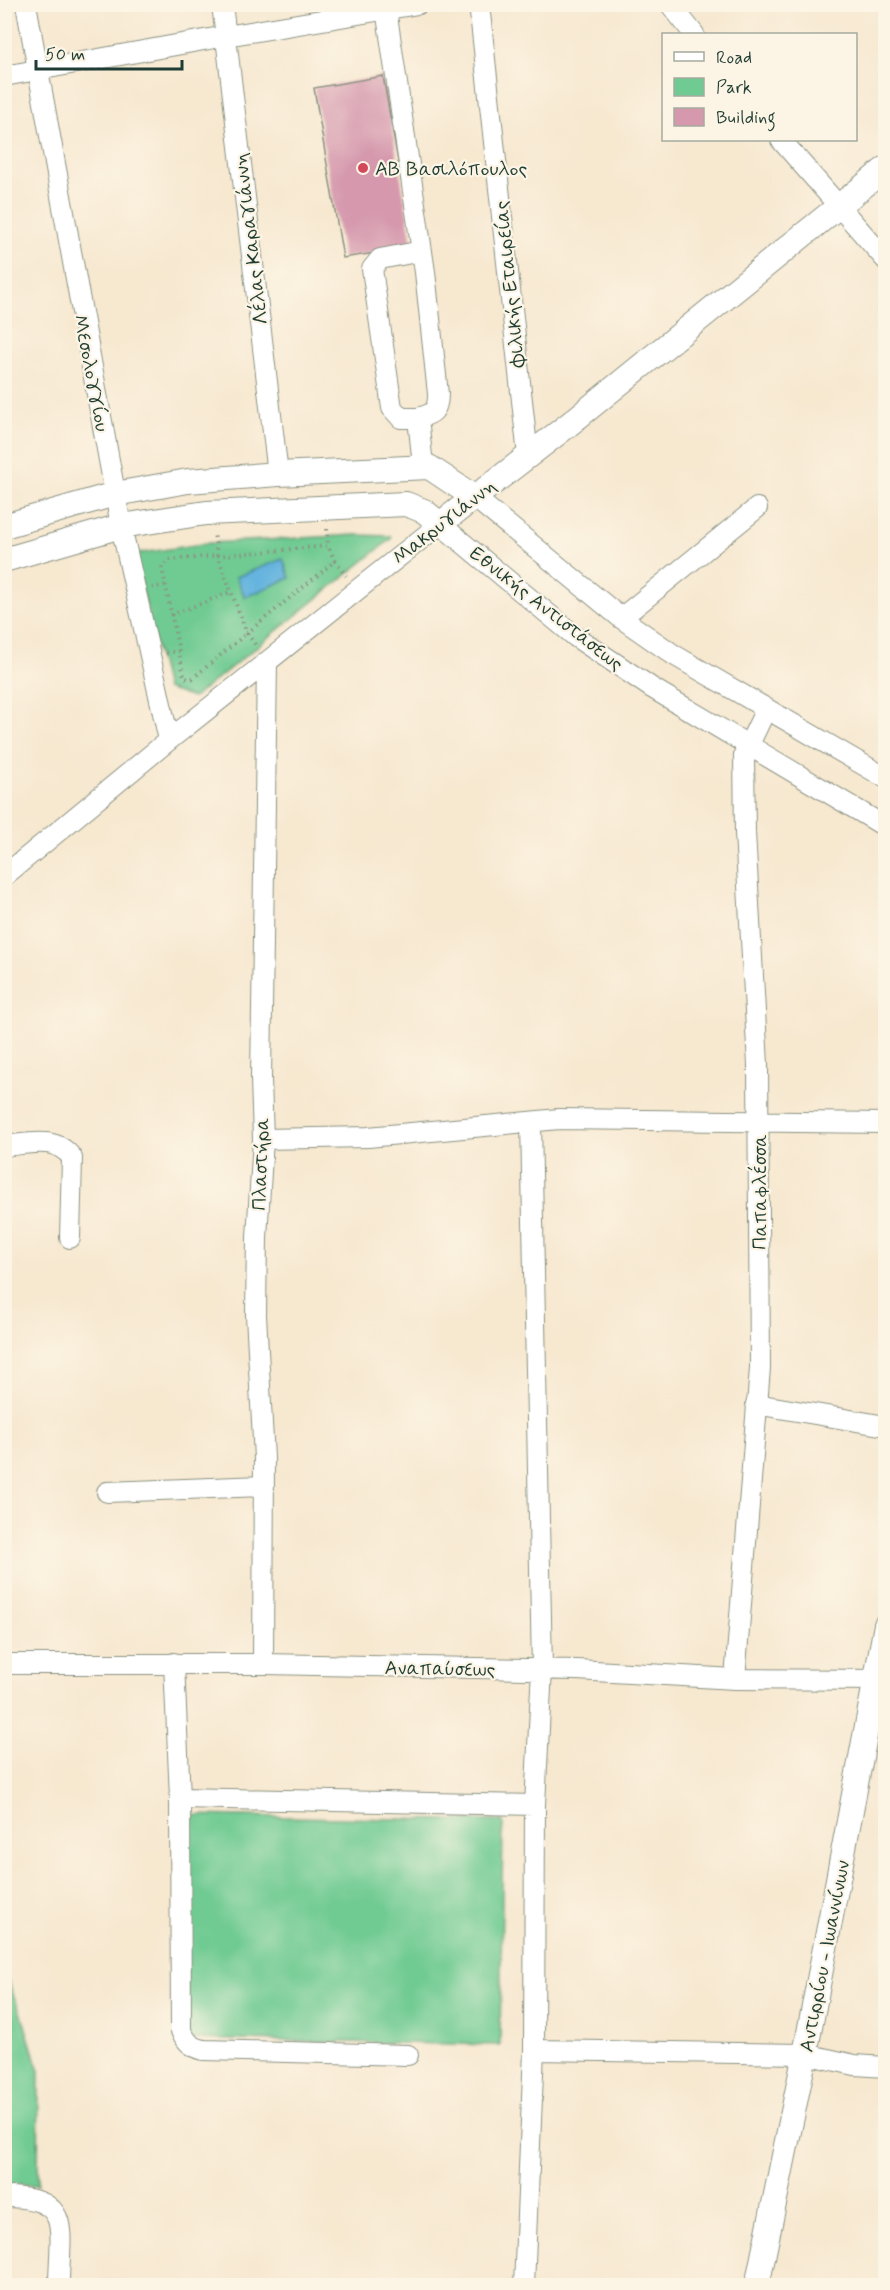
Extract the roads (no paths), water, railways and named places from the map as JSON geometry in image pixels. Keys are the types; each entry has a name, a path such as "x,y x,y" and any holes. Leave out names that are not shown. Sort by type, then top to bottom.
{"main road":[{"name":"Μακρυγιάννη","path":"440,524 528,456 885,168"},
{"path":"4,526 115,494 188,481 423,466"},
{"name":"Εθνικής Αντιστάσεως","path":"423,466 435,469 474,498"},
{"name":"Εθνικής Αντιστάσεως","path":"4,560 121,526 206,513 406,504 424,511 440,524"},
{"name":"Αντιρρίου - Ιωαννίνων","path":"757,2286 881,1680 885,1625"}],"street":[{"name":"Μεσολογγίου","path":"26,4 121,526 169,740"},
{"name":"Λέλας Καραγιάννη","path":"222,4 278,474"},
{"path":"4,76 226,36 320,13 386,9 418,4"},
{"name":"Φιλικής Εταιρείας","path":"479,4 528,456"},
{"path":"670,4 693,33"},
{"path":"386,9 422,251 438,403 432,414 418,418 401,418 392,408 372,269 380,259 422,251"},
{"path":"782,141 885,260"},
{"path":"418,418 423,466"},
{"name":"Εθνικής Αντιστάσεως","path":"474,498 621,618 674,654 885,778"},
{"path":"621,618 757,508"},
{"name":"Εθνικής Αντιστάσεως","path":"440,524 576,637 652,688 746,746 885,827"},
{"name":"Μακρυγιάννη","path":"4,876 169,740 440,524"},
{"name":"Πλαστήρα","path":"263,1664 264,1486 256,1315 257,1237 263,1139 261,1079 267,663"},
{"name":"Παπαφλέσσα","path":"735,1679 760,1368 759,1065 745,832 744,755 746,746 766,709"},
{"path":"263,1139 368,1137 559,1119 885,1123"},
{"path":"524,2286 534,2049 535,1805 542,1669 531,1122"},
{"path":"4,1146 51,1142 61,1146 72,1158 70,1238"},
{"path":"756,1404 885,1426"},
{"path":"108,1492 264,1486"},
{"path":"174,1663 180,1798 181,2031 186,2041 193,2047 204,2050 408,2055"},
{"name":"Αναπαύσεως","path":"4,1664 174,1663 542,1669 735,1679 881,1680"},
{"path":"180,1798 535,1805"},
{"path":"534,2049 805,2054 855,2065 885,2067"},
{"path":"4,2197 41,2200 55,2211 59,2222 59,2286"}],"water":[{"path":"283,559 290,578 245,597 236,577"}],"place":[{"name":"ΑΒ Βασιλόπουλος","path":"363,168"}]}
